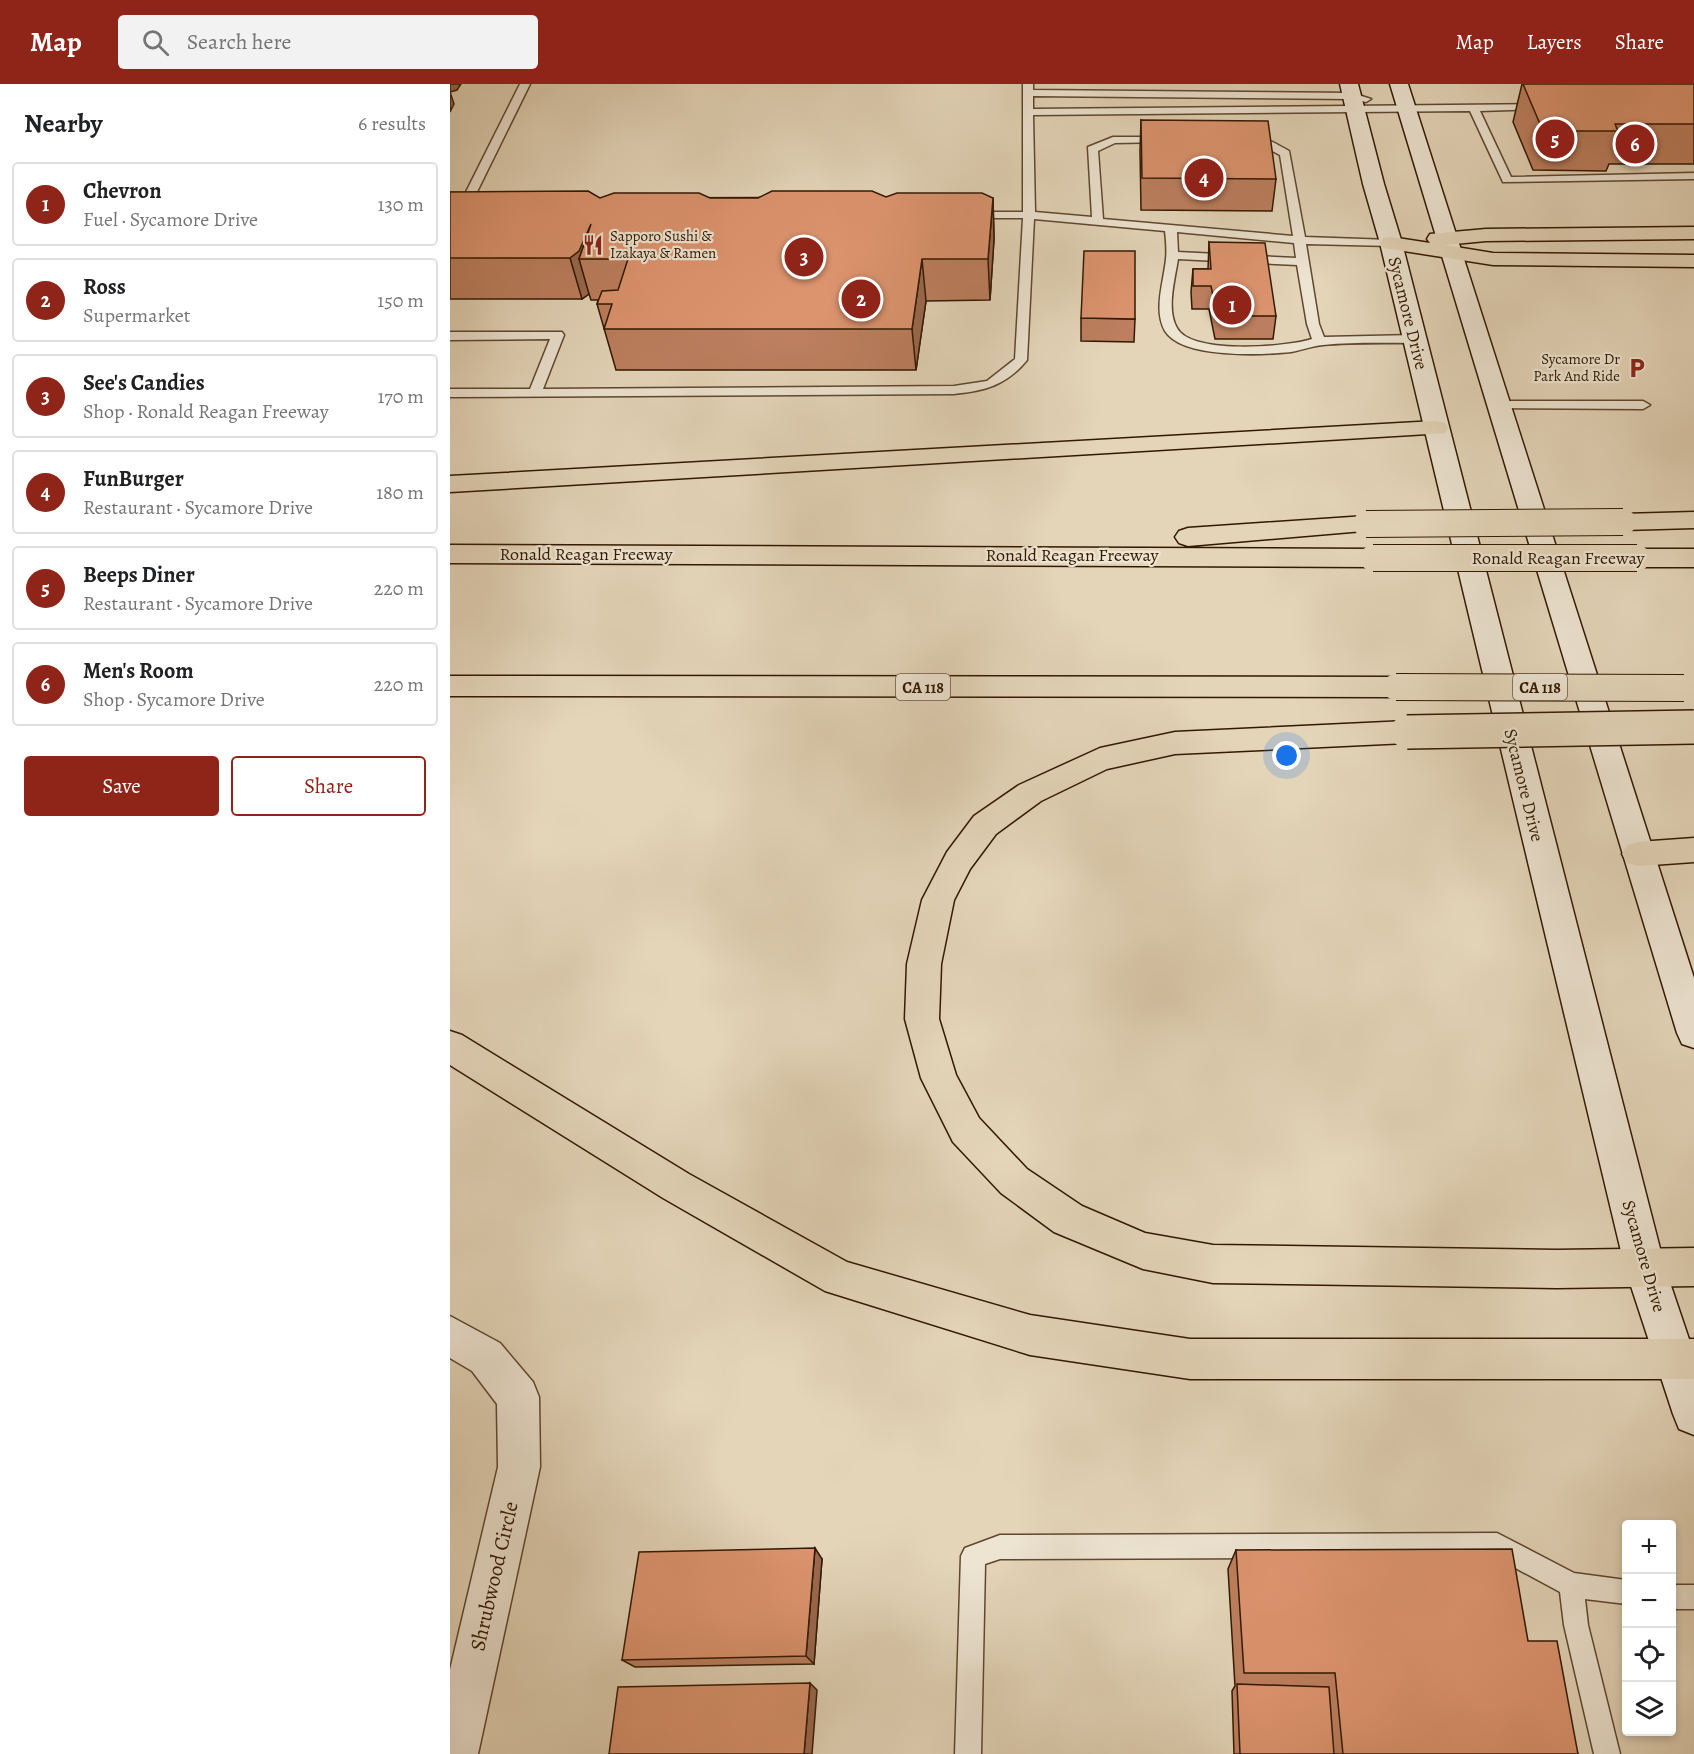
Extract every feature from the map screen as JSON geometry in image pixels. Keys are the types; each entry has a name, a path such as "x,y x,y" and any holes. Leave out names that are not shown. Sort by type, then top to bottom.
{"highway":[{"path":"1449,246 1486,235 1694,233"},
{"path":"1391,243 1449,246 1494,260 1694,261"},
{"path":"450,484 1436,428"},
{"path":"936,555 1366,524 1694,520"},
{"name":"Ronald Reagan Freeway","path":"450,554 1694,558"},
{"name":"CA 118","path":"450,686 1689,688"},
{"path":"1694,727 1407,732 1175,743 1100,759 1030,793 985,825 958,861 938,900 924,964 922,1019 939,1078 966,1130 1014,1181 1068,1219 1143,1251 1213,1264 1694,1267"},
{"path":"1638,854 1694,850"},
{"path":"450,1046 676,1186 840,1278 1030,1335 1190,1359 1685,1359"}],"main road":[{"path":"1399,84 1694,1034"},
{"name":"Sycamore Drive","path":"1353,97 1645,1268 1685,1359 1694,1413"},
{"name":"Shrubwood Circle","path":"450,1336 486,1357 518,1397 519,1467 454,1754"}],"lane":[{"path":"487,210 466,204 525,84"},
{"path":"450,393 954,390 985,387 996,383 1021,360 1029,214 1028,88 1271,89 1353,97 1406,107 1554,107"},
{"path":"1028,112 1197,115 1353,97 1406,107"},
{"path":"1474,108 1507,180 1694,176"},
{"path":"1098,221 1092,149 1113,140 1179,140"},
{"path":"1236,140 1259,140 1285,153 1312,324 1318,341"},
{"path":"962,215 1029,214 1300,241 1391,243"},
{"path":"1171,228 1172,255 1166,309 1172,332 1185,342 1206,348 1270,350 1294,348 1318,341 1414,339"},
{"path":"1172,255 1303,262"},
{"path":"450,336 558,335 535,392"},
{"path":"1499,405 1643,405"},
{"path":"968,1754 973,1556 1000,1547 1497,1545 1571,1585 1622,1591"},
{"path":"1571,1585 1576,1625 1607,1754"},
{"path":"1676,1597 1694,1597"}],"building":[{"path":"1523,84 1694,84 1694,124 1615,124 1618,131 1543,131"},
{"path":"1141,120 1268,121 1276,179 1142,178"},
{"path":"588,191 600,198 614,193 699,193 710,198 758,198 772,191 872,191 886,197 897,193 982,193 993,198 988,259 922,259 912,329 604,329 612,304 597,304 602,291 618,290 628,259 579,259 591,224 579,251 570,258 450,258 450,192"},
{"path":"1209,242 1265,243 1276,316 1217,316 1211,286 1193,286 1193,269 1211,269"},
{"path":"1084,251 1135,251 1135,319 1081,318"},
{"path":"815,1548 806,1656 622,1660 639,1552"},
{"path":"1512,1549 1528,1641 1557,1641 1578,1754 1343,1754 1335,1673 1244,1673 1236,1550"},
{"path":"810,1683 804,1754 609,1754 618,1687"},
{"path":"1237,1684 1329,1687 1334,1754 1240,1754"}],"place":[{"name":"Beeps Diner","path":"1555,139"},
{"name":"Men's Room","path":"1635,144"},
{"name":"FunBurger","path":"1204,178"},
{"name":"Sapporo Sushi & Izakaya & Ramen","path":"593,245"},
{"name":"See's Candies","path":"804,257"},
{"name":"Ross","path":"861,299"},
{"name":"Chevron","path":"1232,305"},
{"name":"Sycamore Dr Park And Ride","path":"1637,368"}]}
